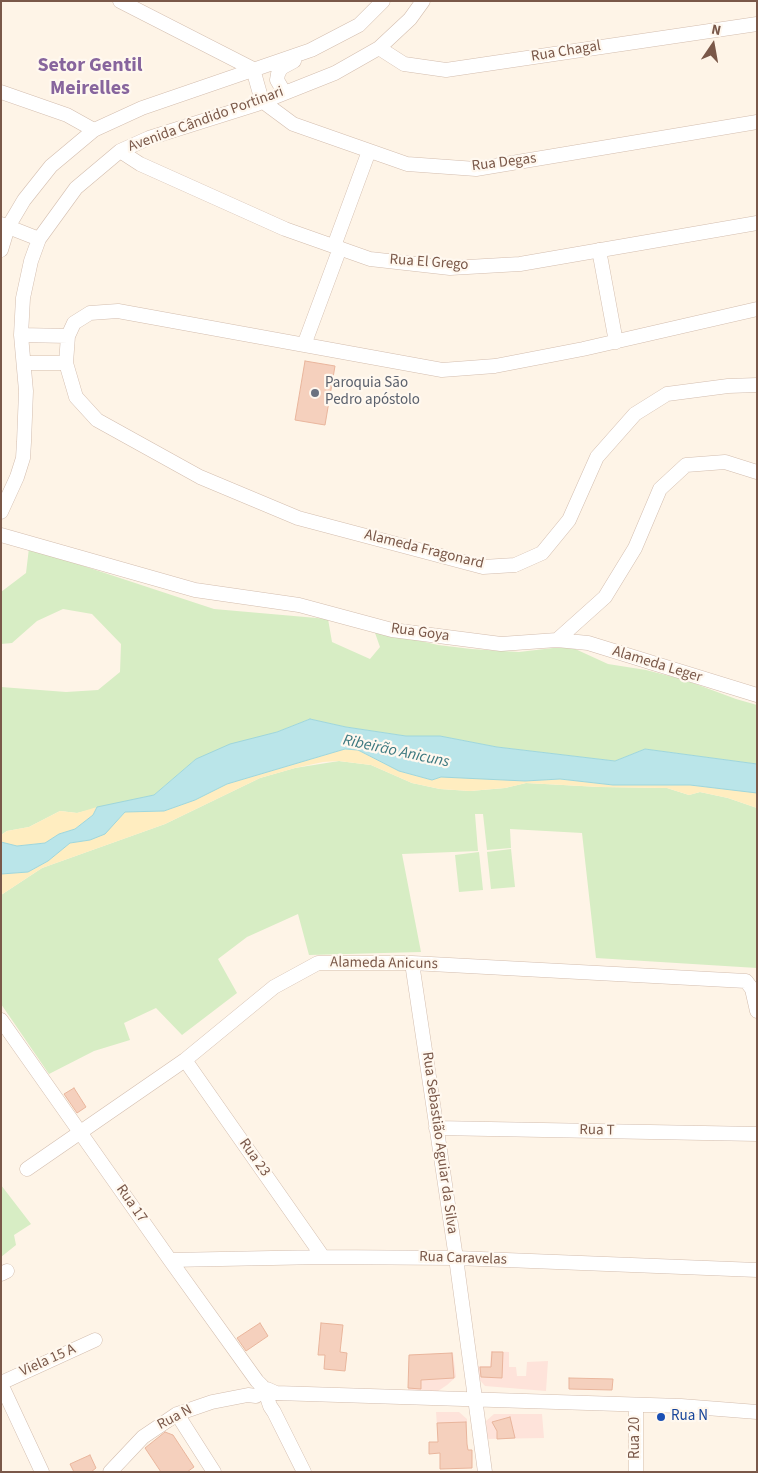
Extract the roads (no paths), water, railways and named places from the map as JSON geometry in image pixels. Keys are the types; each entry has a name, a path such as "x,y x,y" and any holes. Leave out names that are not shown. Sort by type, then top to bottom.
{"street":[{"path":"120,1 253,69 262,102"},
{"name":"Avenida Cândido Portinari","path":"1,250 5,226 24,200 52,166 94,130 142,108 311,50 359,24 382,1"},
{"name":"Avenida Cândido Portinari","path":"1,512 17,477 22,458 26,391 21,336 23,298 31,260 39,239 76,188 120,151 149,138 262,102 335,73 379,48 410,19 423,1"},
{"name":"Rua Chagal","path":"379,48 404,64 446,70 757,24"},
{"path":"284,92 278,80 281,68 305,56 311,50"},
{"path":"1,92 67,115 94,130"},
{"name":"Rua Degas","path":"262,102 293,124 407,164 476,169 757,122"},
{"name":"Rua El Grego","path":"120,151 140,164 276,225 370,259 450,268 520,264 757,223"},
{"path":"304,345 369,151"},
{"path":"5,226 39,239"},
{"path":"599,250 616,342"},
{"path":"21,336 68,336 74,324 90,313 118,311 442,370 496,366 616,342 757,310"},
{"name":"Alameda Fragonard","path":"68,336 66,363 76,397 97,420 200,477 298,518 483,567 515,565 542,553 569,520 597,457 635,414 668,394 728,386 757,385"},
{"path":"24,363 66,363"},
{"path":"557,640 605,597 635,548 660,489 686,465 725,462 757,472"},
{"name":"Rua Goya","path":"1,535 195,590 300,606 392,630 501,644 557,640"},
{"name":"Alameda Leger","path":"557,640 588,643 757,695"},
{"name":"Alameda Anicuns","path":"27,1169 185,1060 274,987 318,963 412,963 746,981 752,989 757,1011"},
{"name":"Rua Sebastião Aguiar da Silva","path":"412,963 456,1258 485,1472"},
{"name":"Rua 17","path":"1,1020 262,1393 274,1412 304,1472"},
{"name":"Rua 23","path":"185,1060 323,1257"},
{"name":"Rua T","path":"436,1128 757,1134"},
{"name":"Rua Caravelas","path":"170,1260 323,1257 456,1258 757,1270"},
{"name":"Viela 15 A","path":"1,1383 95,1340"},
{"path":"1,1383 42,1472"},
{"name":"Rua N","path":"110,1472 142,1437 178,1414 212,1402 262,1393 636,1405 757,1412"},
{"name":"Rua 20","path":"636,1405 636,1472"},
{"path":"178,1414 214,1472"}],"water":[{"name":"Ribeirão Anicuns","path":"310,719 346,727 406,736 440,736 497,747 615,761 645,749 757,764 757,793 690,785 613,785 560,779 525,781 441,777 432,780 399,771 358,750 345,749 227,784 195,800 164,811 125,812 105,834 90,840 70,843 48,861 28,872 1,874 1,842 17,846 45,843 59,834 75,829 93,815 97,807 154,795 196,759 230,744 277,732"}],"place":[{"name":"Paroquia São Pedro apóstolo","path":"315,393"},
{"name":"Rua N","path":"661,1417"}],"district":[{"name":"Setor Gentil Meirelles","path":"90,78"}]}
